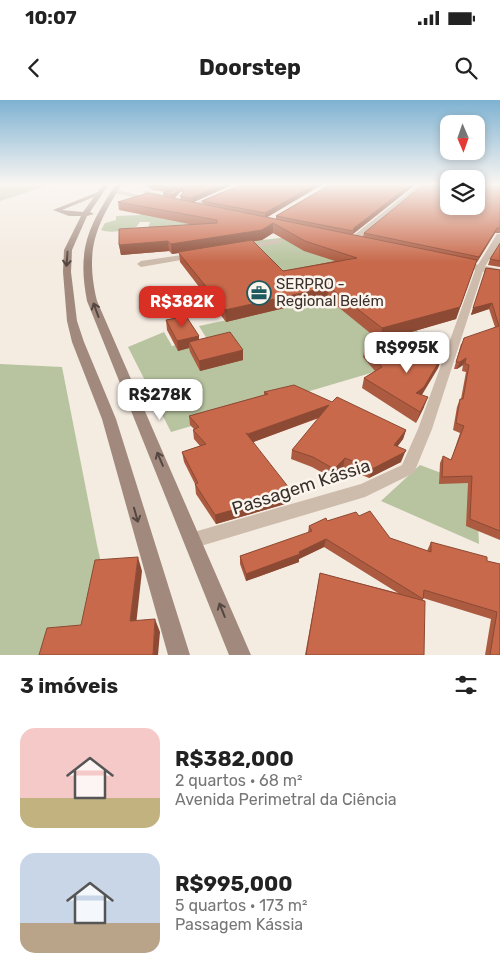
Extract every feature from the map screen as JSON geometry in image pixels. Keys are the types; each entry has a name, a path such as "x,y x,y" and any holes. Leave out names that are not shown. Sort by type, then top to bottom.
{"main road":[{"path":"56,210 69,214 100,213"},
{"path":"88,210 68,250 67,272 72,321 76,337 108,419 179,655"},
{"path":"102,210 90,243 88,257 90,287 96,312 106,330 240,655"}],"street":[{"path":"358,240 393,210"},
{"name":"Passagem Kássia","path":"194,540 365,490 408,469 425,429 482,265 500,236"},
{"path":"348,238 367,239"},
{"path":"229,250 278,242"},
{"path":"141,264 200,255"},
{"path":"453,259 482,265 500,266"},
{"path":"482,265 500,272"}],"green space":[{"path":"144,210 158,210 203,226 147,231 150,222 140,222 136,227 114,232 101,230 105,223 116,220 116,216 140,215"},
{"path":"288,237 315,243 442,352 171,432 128,347 164,332 172,346 207,339 199,326 306,303 246,242"},
{"path":"0,364 62,367 97,545 122,655 0,655"},
{"path":"420,465 476,486 479,544 381,501"}],"building":[{"path":"161,210 231,210 477,260 460,307 382,328 329,287 225,310 178,252 252,240 283,271 357,258 305,241 273,223 262,230 171,244 168,241 119,245 119,229 217,223 217,220"},
{"path":"249,210 270,210 265,213"},
{"path":"286,210 377,210 354,228 353,231 276,216"},
{"path":"392,210 440,210 440,215 485,215 485,210 500,210 500,228 497,228 479,257 364,233"},
{"path":"500,243 500,261 490,259"},
{"path":"486,268 500,270 500,531 470,519 472,476 442,477 443,456 451,460 464,426 456,423 460,399 463,399 469,365 465,364 466,358 456,362 464,338 499,326 492,303 473,308"},
{"path":"186,316 199,336 177,341 166,320"},
{"path":"230,332 243,350 199,361 189,342"},
{"path":"448,340 441,358 424,387 416,393 428,397 420,412 364,378 382,367 365,347 394,358 407,354 413,356 424,350 422,349"},
{"path":"294,385 332,402 337,397 406,430 394,445 406,450 405,452 372,469 345,458 334,469 313,457 292,450 329,405 248,434 246,433 293,493 215,515 195,484 198,483 182,452 206,444 193,430 199,427 189,416 268,394 264,392"},
{"path":"370,511 390,538 431,552 431,542 487,557 487,561 500,564 500,655 490,655 497,612 424,590 423,599 326,539 299,552 300,554 246,574 240,556 312,531 309,526 326,518 327,521 356,512 359,516"},
{"path":"138,557 130,621 155,619 153,655 39,655 47,628 81,625 95,560"},
{"path":"320,573 425,601 424,655 306,655"}],"place":[{"name":"SERPRO - Regional Belém","path":"259,293"}]}
